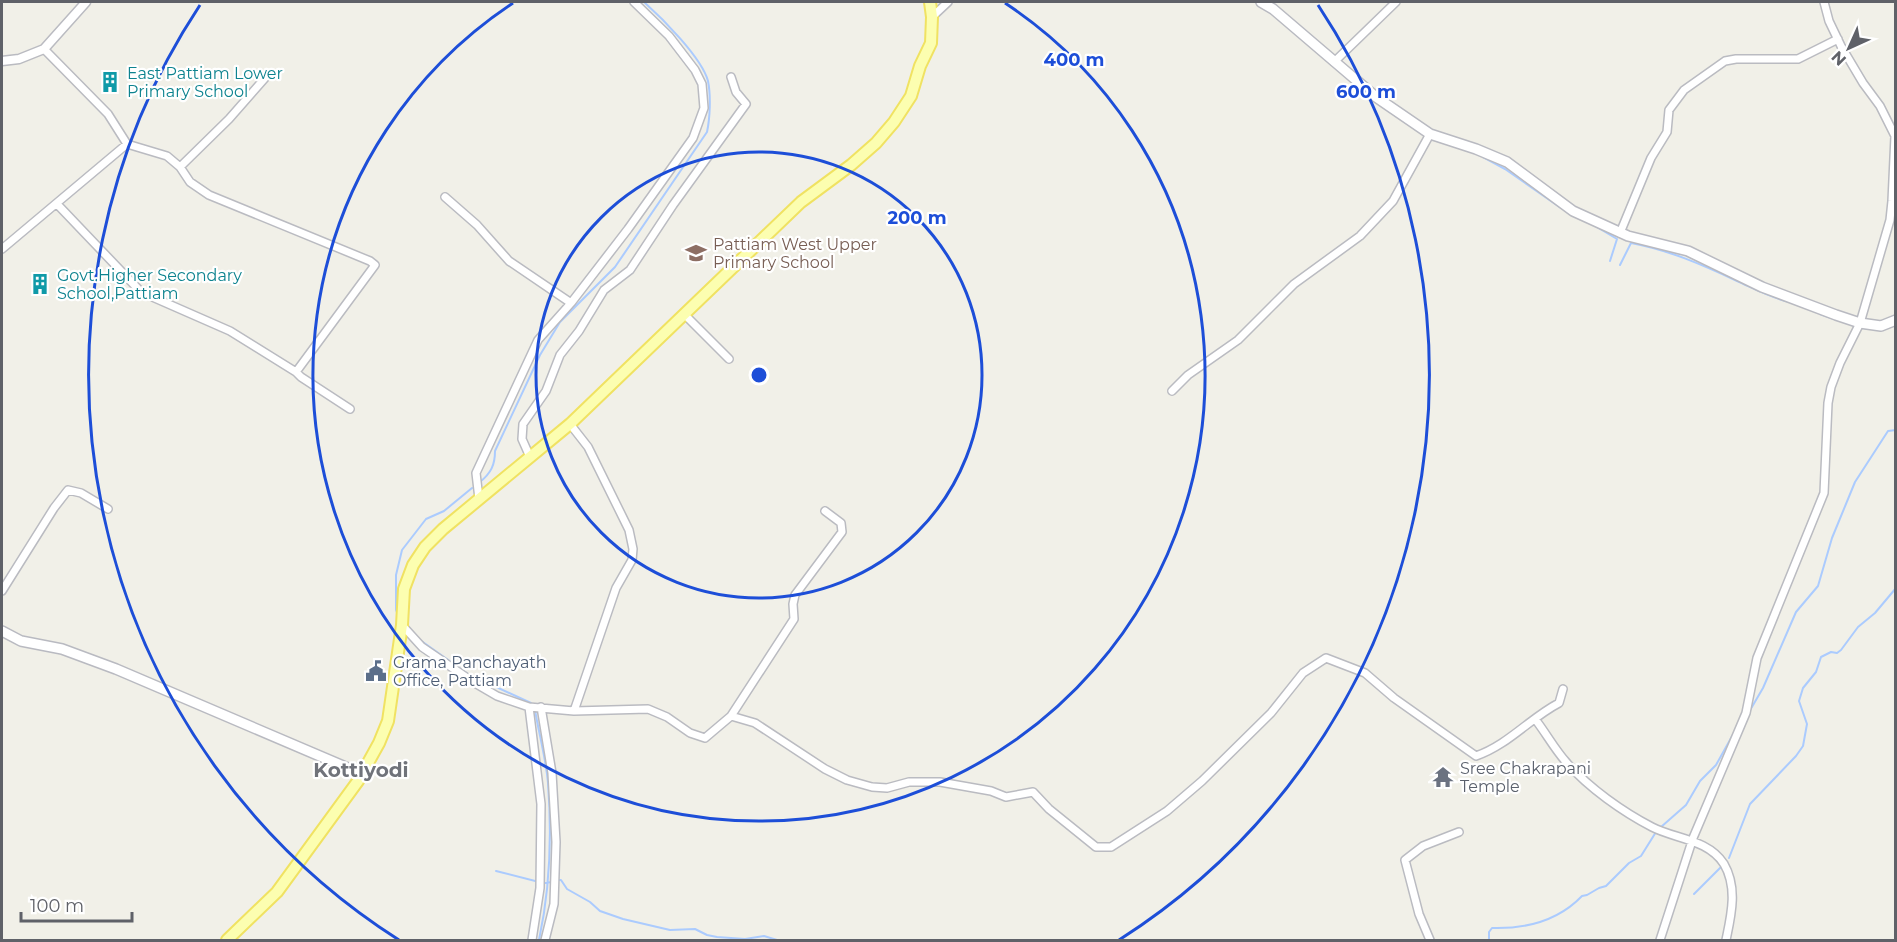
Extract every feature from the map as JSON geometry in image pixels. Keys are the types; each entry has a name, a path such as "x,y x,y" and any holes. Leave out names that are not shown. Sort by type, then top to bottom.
{"main road":[{"path":"227,940 277,892 362,774 380,743 388,721 402,626 404,589 413,565 425,547 443,529 570,424 801,202 851,165 876,143 894,122 911,96 920,66 931,43 930,2"},
{"path":"1261,2 1273,9 1376,97 1430,134 1476,148 1507,162 1573,211 1628,236 1688,251 1706,258 1762,286 1860,323 1881,326 1896,320"},
{"path":"2,631 21,640 62,649 116,669 362,774"}],"street":[{"path":"2,61 19,59 44,49 86,2"},
{"path":"479,499 476,473 538,340 571,303 628,229 693,138 704,108 702,84 691,63 669,36 634,2"},
{"path":"932,16 948,2"},
{"path":"1334,62 1396,2"},
{"path":"1660,940 1693,841 1746,713 1757,658 1824,493 1828,403 1831,387 1860,323 1890,220 1893,201 1895,136 1880,106 1863,83 1838,39 1829,21 1824,2"},
{"path":"1620,232 1651,158 1667,132 1669,110 1684,90 1725,61 1736,59 1798,60 1838,39"},
{"path":"44,49 108,114 128,144 167,156 180,167 190,182 209,195 375,265 296,372"},
{"path":"530,457 522,439 523,424 546,391 560,355 579,332 604,290 630,270 673,205 746,105 736,92 731,77"},
{"path":"180,167 230,119 265,78"},
{"path":"1172,391 1188,375 1238,340 1294,284 1360,236 1393,201 1430,134"},
{"path":"2,249 128,144"},
{"path":"445,197 477,225 509,261 571,303"},
{"path":"57,204 141,292 230,331 350,409"},
{"path":"684,314 729,359"},
{"path":"570,424 588,447 629,530 633,549 632,560 616,588 574,711"},
{"path":"2,591 54,508 68,490 81,493 108,509"},
{"path":"402,626 422,647 497,696 529,707 574,711 648,709 667,717 690,734 705,738 731,716 795,619 792,604 795,595 842,532 841,523 825,511"},
{"path":"731,716 755,723 825,769 847,780 872,788 887,788 909,782 940,782 1006,796 1033,792 1049,809 1096,847 1111,847 1167,811 1202,781 1263,721 1303,673 1326,658 1365,673 1394,698 1476,756 1489,752 1559,703 1563,689"},
{"path":"529,707 541,804 540,888 532,940"},
{"path":"541,707 552,773 556,842 554,904 545,940"},
{"path":"1535,718 1568,764 1609,800 1653,828 1693,841 1711,851 1723,864 1730,880 1732,910 1726,940"},
{"path":"1430,940 1419,914 1405,860 1423,846 1459,832"}],"waterway":[{"path":"480,482 492,468 495,451 540,355 560,322 615,267 707,132 710,93 704,72 680,39 644,2"},
{"path":"1483,157 1505,169 1561,208"},
{"path":"1590,223 1617,239 1610,261"},
{"path":"1620,265 1631,243 1645,246 1711,269 1770,296 1790,302"},
{"path":"1820,314 1834,319"},
{"path":"1863,328 1881,330 1896,325"},
{"path":"1749,712 1763,688 1796,612 1818,586 1832,538 1855,482 1888,431 1896,430"},
{"path":"398,615 396,575 402,550 426,519 444,511 472,488"},
{"path":"1729,858 1750,804 1803,746 1807,724 1799,701 1803,688 1816,672 1821,657 1841,650 1858,627 1875,613 1896,588"},
{"path":"420,640 468,674 531,703"},
{"path":"535,710 547,774 550,823 548,882 539,940"},
{"path":"1661,827 1686,805 1700,781 1716,765 1735,731"},
{"path":"1489,940 1489,932 1492,928 1517,927 1541,922 1563,912 1582,896 1606,886 1629,863 1641,856 1656,832"},
{"path":"1694,894 1721,867"},
{"path":"496,871 543,883 553,882"},
{"path":"557,880 561,880 567,889 590,902 600,911 623,919 670,930 695,929 717,937 745,939 764,936 777,940"}],"place":[{"name":"East Pattiam Lower Primary School","path":"110,82"},
{"name":"Pattiam West Upper Primary School","path":"696,253"},
{"name":"Govt.Higher Secondary School,Pattiam","path":"40,284"},
{"name":"Grama Panchayath Office, Pattiam","path":"376,671"},
{"name":"Sree Chakrapani Temple","path":"1443,777"}],"district":[{"name":"Kottiyodi","path":"361,770"}]}
